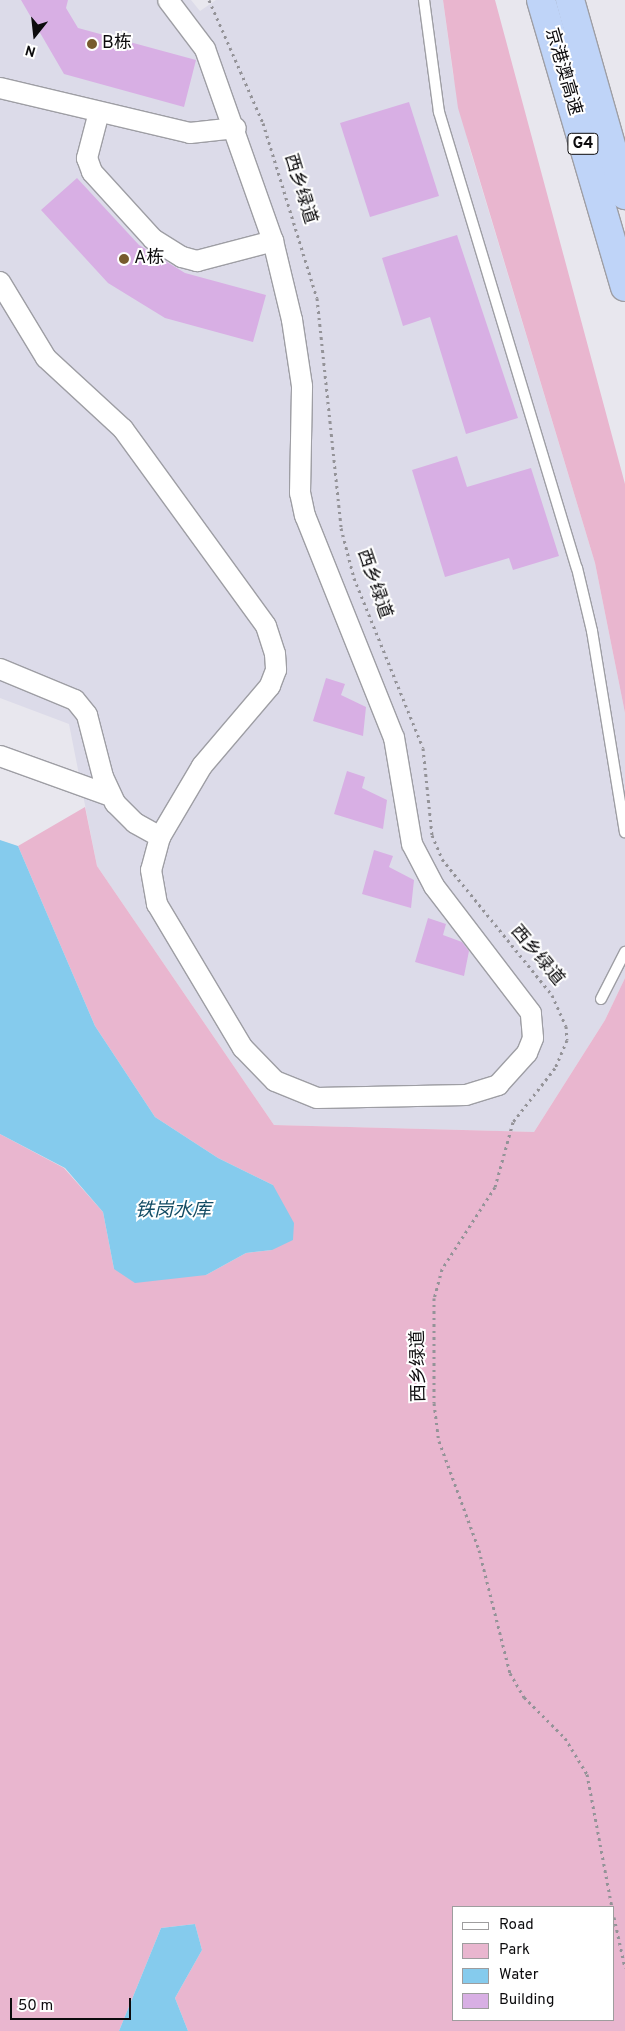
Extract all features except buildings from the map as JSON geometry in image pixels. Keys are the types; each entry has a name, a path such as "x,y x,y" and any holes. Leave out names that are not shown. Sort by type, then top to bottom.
{"highway":[{"name":"京港澳高速","path":"541,0 625,287"},
{"name":"京港澳高速","path":"570,0 625,195"}],"street":[{"path":"0,282 46,358 123,429 266,626 275,654 276,670 270,686 225,733 160,837 151,870 157,904 243,1048 275,1080 302,1094 332,1101 466,1095 498,1084 522,1063 533,1038 528,1005 417,859 391,732 305,516 300,493 302,386 292,320 273,241 236,128 205,49 168,0"},
{"path":"0,88 190,133 236,128"},
{"path":"99,112 87,158 92,172 153,239 182,258 197,261 273,241"},
{"path":"0,669 68,694 82,707 111,796 135,823 160,837"},
{"path":"0,756 111,796"}],"lane":[{"path":"424,0 439,112 585,604 625,832"},
{"path":"601,999 625,952"}],"path":[{"name":"西乡绿道","path":"209,0 263,123 317,298 341,528 354,578 423,748 432,835 442,860 552,994 564,1020 563,1052 513,1122 495,1187 449,1256 438,1283 434,1403 439,1441 479,1550 510,1673 524,1697 565,1738 587,1774 612,1906"},
{"path":"615,1922 625,1968"}],"shaded area":[{"path":"0,0 191,0 200,11 216,0 443,0 453,74 469,146 595,563 625,713 625,978 605,1020 534,1132 274,1125 97,866 69,724 0,698"}],"green space":[{"path":"443,0 495,0 625,484 625,713 595,563 458,108"},
{"path":"85,807 97,866 274,1125 534,1132 605,1020 625,978 625,2031 188,2031 175,1998 202,1950 195,1924 161,1928 119,2031 0,2031 0,1134 64,1168 103,1212 114,1269 206,1275 246,1253 272,1250 273,1185 218,1158 155,1117 95,1026 18,846"}],"water":[{"name":"铁岗水库","path":"0,840 18,846 95,1026 155,1117 218,1158 273,1185 294,1223 293,1240 272,1250 246,1253 206,1275 135,1283 114,1269 103,1212 65,1168 0,1134"},
{"path":"195,1924 202,1950 175,1998 188,2031 119,2031 161,1928"}],"place":[{"name":"B栋","path":"92,44"},
{"name":"A栋","path":"124,259"}]}
